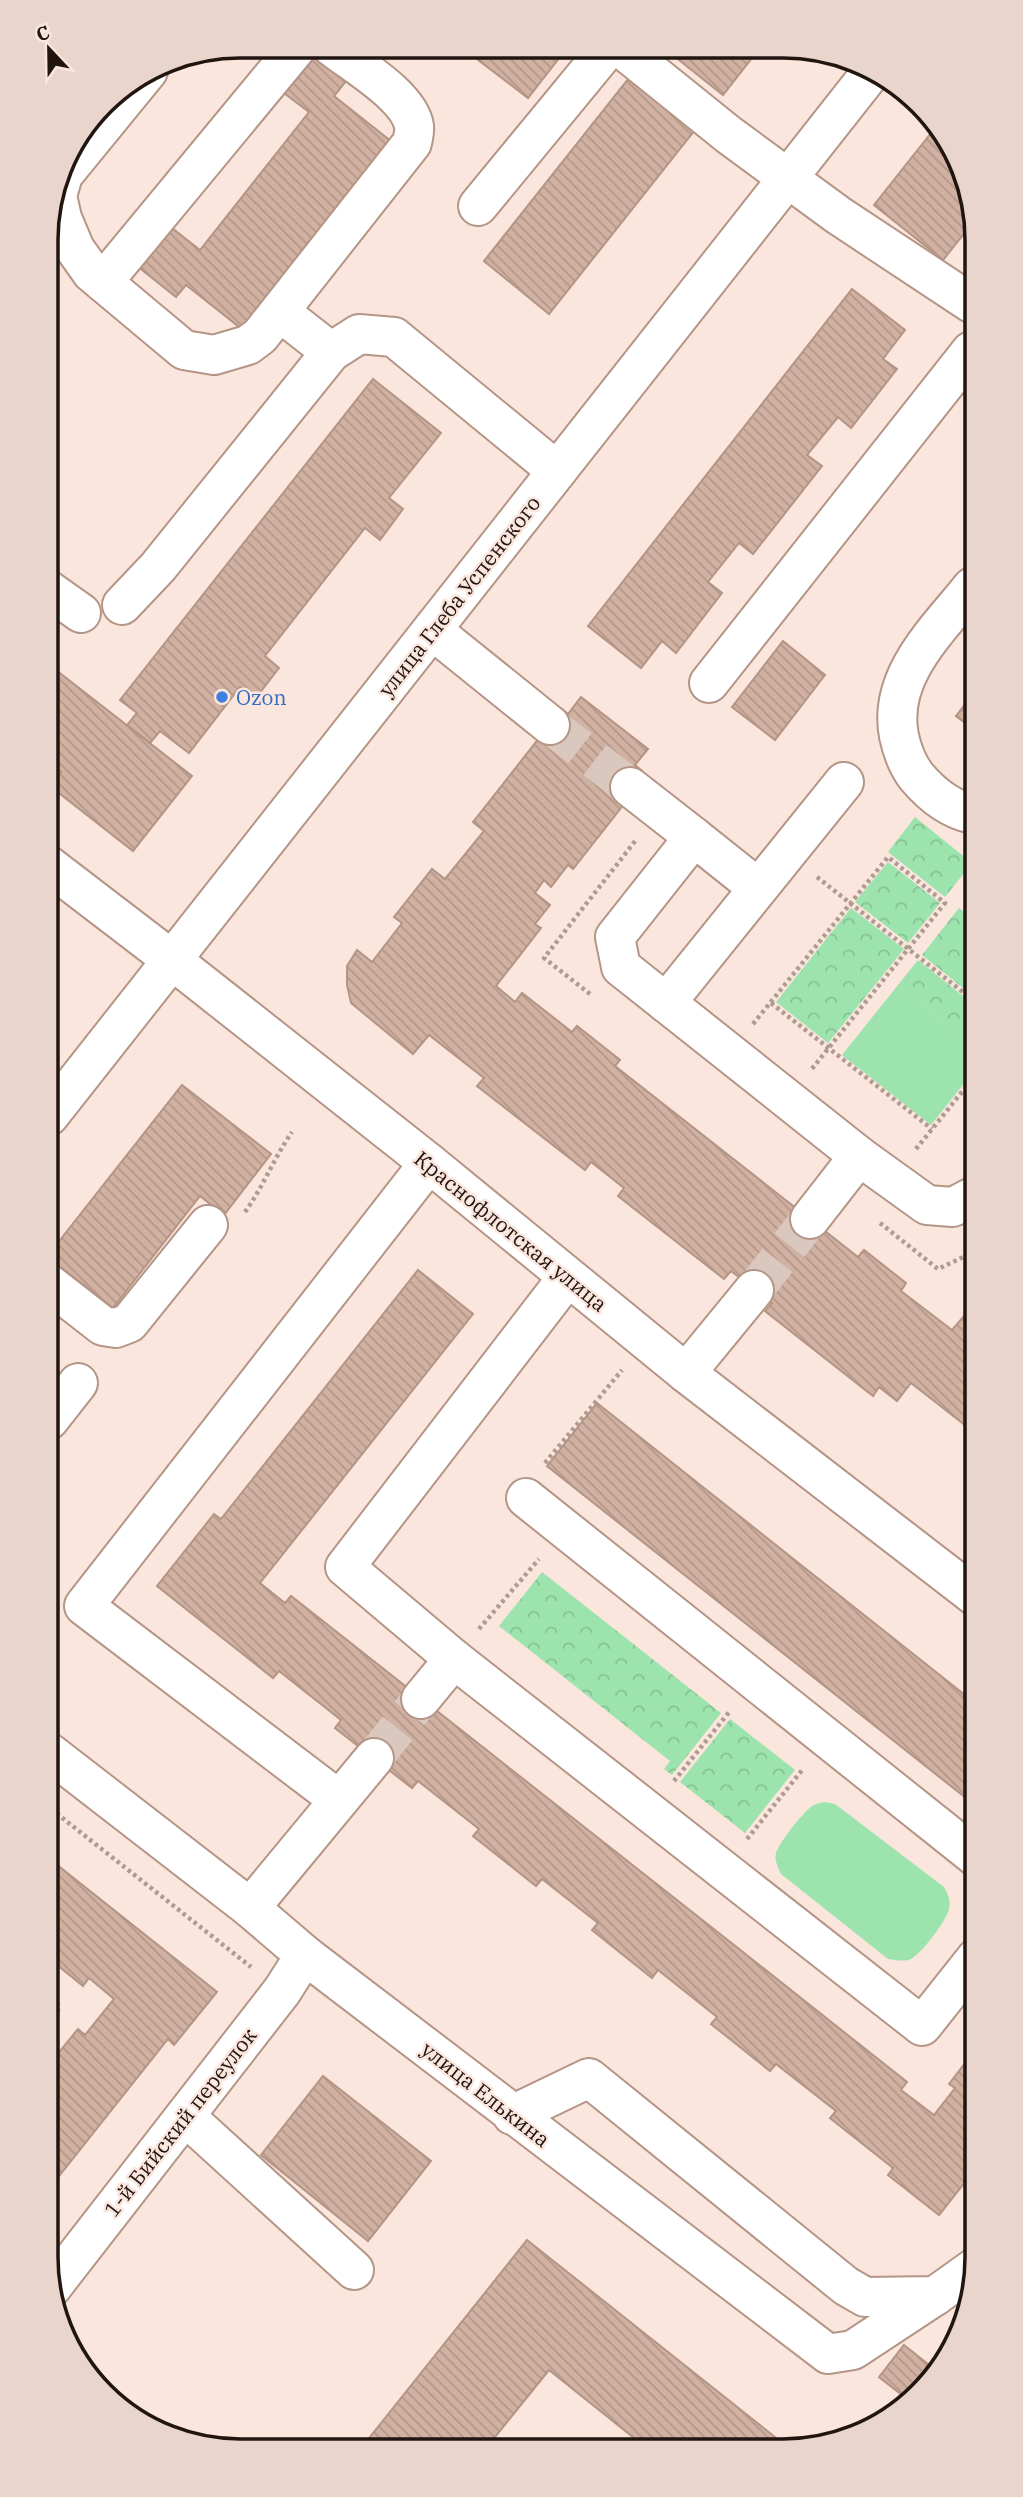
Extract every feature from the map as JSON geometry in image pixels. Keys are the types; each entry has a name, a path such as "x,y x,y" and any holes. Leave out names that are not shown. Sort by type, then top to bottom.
{"street":[{"path":"103,282 288,58"},
{"path":"60,210 75,249 92,273 184,350 214,355 248,345 260,336 280,312 412,143 415,128 409,112 396,96 347,58"},
{"path":"478,206 600,58"},
{"path":"634,58 838,215 965,297"},
{"name":"улица Глеба Успенского","path":"58,1103 867,78"},
{"path":"76,159 127,97"},
{"path":"280,312 331,352"},
{"path":"122,605 158,567 331,352 359,334 394,337 557,471"},
{"path":"709,683 965,359"},
{"path":"965,596 917,656 905,677 898,700 897,724 902,748 912,770 927,789 946,804 965,811"},
{"path":"58,597 81,613"},
{"path":"432,630 550,725"},
{"path":"666,1003 844,782"},
{"path":"630,787 694,836 768,876"},
{"path":"694,836 615,937 621,967 859,1156 927,1205 953,1207 965,1201"},
{"name":"Краснофлотская улица","path":"58,873 429,1163 685,1373 965,1588"},
{"path":"810,1219 859,1156"},
{"path":"340,1800 84,1606 429,1163"},
{"path":"58,1291 103,1326 116,1328 129,1323 208,1225"},
{"path":"567,1278 345,1567 454,1659 922,2026 965,1972"},
{"path":"685,1373 754,1290"},
{"path":"58,1409 78,1383"},
{"path":"526,1498 965,1848"},
{"path":"421,1699 454,1659"},
{"path":"250,1908 374,1758"},
{"name":"улица Елькина","path":"58,1759 512,2115 828,2354 853,2350 964,2275"},
{"name":"1-й Бийский переулок","path":"59,2278 282,1991 305,1955"},
{"path":"512,2115 590,2078 846,2286 864,2297 935,2296"},
{"path":"185,2116 354,2270"}],"path":[{"path":"730,1053 888,857 945,903 787,1099"},
{"path":"768,876 814,875 965,994"},
{"path":"771,1003 932,1129"},
{"path":"892,1180 965,1088"},
{"path":"275,1157 292,1132"},
{"path":"526,1498 542,1467 626,1365"},
{"path":"454,1659 565,1529"},
{"path":"649,1812 754,1680"},
{"path":"723,1870 827,1738"},
{"path":"58,1815 282,1991"}],"green space":[{"path":"915,817 965,857 965,872 945,897 888,852"},
{"path":"888,862 940,903 908,943 855,902"},
{"path":"851,908 904,949 828,1043 776,1002"},
{"path":"959,908 965,913 965,990 922,955"},
{"path":"918,960 965,998 965,1038 898,985"},
{"path":"898,985 965,1038 965,1082 931,1125 842,1055"},
{"path":"542,1572 721,1713 672,1775 664,1769 670,1761 499,1626"},
{"path":"730,1719 795,1770 745,1833 680,1782"},
{"path":"825,1802 835,1804 944,1887 950,1903 947,1914 927,1944 911,1959 888,1959 781,1874 776,1856 778,1848 810,1808"}],"building":[{"path":"299,58 320,58 347,80 334,96 392,142 243,330 186,285 176,297 136,265 168,225 200,250 309,112 276,87"},
{"path":"475,58 559,58 528,98"},
{"path":"677,58 752,58 723,95"},
{"path":"629,78 695,130 549,314 484,261"},
{"path":"931,133 941,148 959,192 965,233 943,260 874,205"},
{"path":"852,289 905,330 883,359 897,369 851,428 838,417 807,455 822,466 753,554 739,543 708,582 722,593 676,653 662,641 641,668 588,626"},
{"path":"373,379 441,433 389,498 403,509 380,540 365,528 265,656 279,668 255,699 240,687 189,753 160,731 150,743 127,725 137,713 120,700"},
{"path":"783,641 825,675 775,740 732,707"},
{"path":"58,672 192,776 133,851 58,792 58,776 61,772 58,769"},
{"path":"581,697 648,749 635,765 642,771 627,790 632,794 573,869 568,865 551,887 544,880 535,893 550,905 535,924 541,928 496,986 515,1002 522,993 572,1032 577,1026 620,1060 615,1066 858,1257 864,1250 906,1283 901,1291 952,1330 963,1317 965,1318 965,1425 911,1383 897,1401 879,1387 873,1396 765,1311 772,1303 731,1271 724,1279 618,1196 624,1188 591,1162 585,1170 477,1086 484,1078 429,1035 413,1054 351,1003 347,966 357,950 372,962 402,923 394,917 432,869 445,879 484,831 473,822 562,709 568,714"},
{"path":"965,704 965,723 956,716"},
{"path":"182,1085 271,1154 224,1215 200,1196 113,1308 58,1265 58,1243"},
{"path":"418,1270 473,1314 260,1583 285,1603 291,1596 729,1941 907,2082 901,2090 934,2115 955,2088 949,2084 965,2063 965,2182 939,2215 888,2175 893,2168 830,2118 836,2111 776,2064 770,2071 711,2024 717,2017 658,1970 652,1978 592,1930 598,1923 542,1879 536,1886 473,1836 479,1829 418,1781 412,1788 335,1728 341,1720 279,1671 273,1678 157,1586 214,1514 221,1519"},
{"path":"597,1403 965,1695 965,1797 547,1466"},
{"path":"58,1866 217,1992 174,2045 168,2039 58,2177 58,2053 78,2029 85,2035 114,1999 89,1978 83,1986 58,1966"},
{"path":"323,2076 431,2161 368,2241 261,2155"},
{"path":"527,2240 777,2439 635,2439 549,2370 493,2439 368,2439"},
{"path":"904,2345 930,2365 902,2395 879,2377"}],"tunnel":[{"path":"550,725 630,787"},
{"path":"754,1290 810,1219"},
{"path":"374,1758 421,1699"}],"place":[{"name":"Ozon","path":"222,697"}]}
